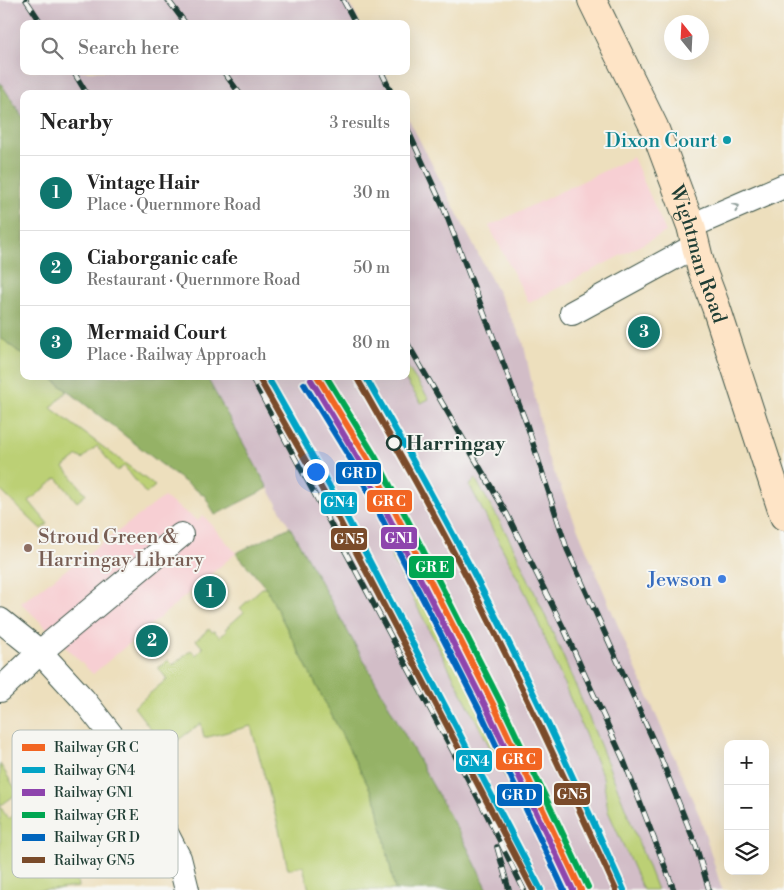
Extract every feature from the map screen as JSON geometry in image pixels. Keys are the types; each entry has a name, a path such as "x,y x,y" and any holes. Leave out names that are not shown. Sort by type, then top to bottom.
{"main road":[{"name":"Wightman Road","path":"592,0 654,127 693,236 784,516"}],"street":[{"path":"572,312 693,236 784,186"},
{"path":"0,690 40,652 181,535"},
{"path":"0,620 40,652 83,699 107,730"},
{"path":"178,858 187,890"}],"shaded area":[{"path":"0,0 348,0 358,20 20,20 20,75 386,75 394,90 20,90 20,113 0,82"},
{"path":"410,122 523,341 547,455 700,817 722,890 488,890 468,849 208,380 410,380"},
{"path":"633,157 666,232 529,303 489,226"},
{"path":"164,497 198,521 203,515 236,553 93,674 21,603"}],"green space":[{"path":"0,82 20,113 20,353 0,337"},
{"path":"0,337 20,353 20,380 54,380 67,391 51,408 155,486 146,494 124,466 117,471 97,446 82,459 78,456 64,467 86,494 77,502 57,478 29,501 48,524 41,529 0,490"},
{"path":"410,371 429,399 421,403 406,380 410,380"},
{"path":"54,380 208,380 268,488 215,515 205,496 175,475"},
{"path":"475,478 503,527 556,639 608,764 657,890 643,890 608,811 603,777 528,598 470,486"},
{"path":"290,527 468,849 488,890 395,890 377,803 266,588 236,553"},
{"path":"402,549 507,764 524,813 391,556"},
{"path":"262,588 266,588 377,803 395,890 309,890 303,866 288,869 251,726 204,738 201,723 178,740 178,730 152,730 134,707 167,679 158,668 168,660 173,665 191,650 196,655 203,648 196,640 209,629 220,637 227,631 225,629 244,612 240,608"},
{"path":"0,764 12,783 12,797 0,806"},
{"path":"0,806 8,819 12,816 12,878 77,878 78,887 52,890 0,890"}],"railway":[{"path":"26,0 39,20"},
{"path":"168,0 183,20"},
{"path":"343,0 354,20"},
{"path":"75,75 85,90"},
{"path":"226,75 237,90"},
{"path":"383,75 390,90"},
{"path":"410,135 444,209 527,425 567,549 658,751 696,846 709,890"},
{"path":"410,348 507,514 564,629 624,761 674,890"},
{"path":"253,380 487,815 524,890"},
{"path":"497,847 509,890"}],"transit line":[{"path":"319,380 369,461 493,704 581,890"},
{"path":"328,380 376,458 500,701 588,887"},
{"path":"304,384 356,468 480,711 564,890"}],"rail line":[{"name":"GN5","path":"260,380 336,514 533,890"},
{"name":"GN4","path":"269,380 343,510 541,890"},
{"name":"GN1","path":"311,380 362,465 486,707 573,890"},
{"name":"GN5","path":"358,380 426,500 474,592 538,722 616,890"},
{"name":"GN4","path":"367,380 433,497 497,619 578,788 624,890"}],"place":[{"name":"Dixon Court","path":"727,140"},
{"name":"Mermaid Court","path":"644,332"},
{"name":"Harringay","path":"394,443"},
{"name":"Stroud Green & Harringay Library","path":"28,548"},
{"name":"Jewson","path":"722,579"},
{"name":"Vintage Hair","path":"210,592"},
{"name":"Ciaborganic cafe","path":"152,641"}]}
